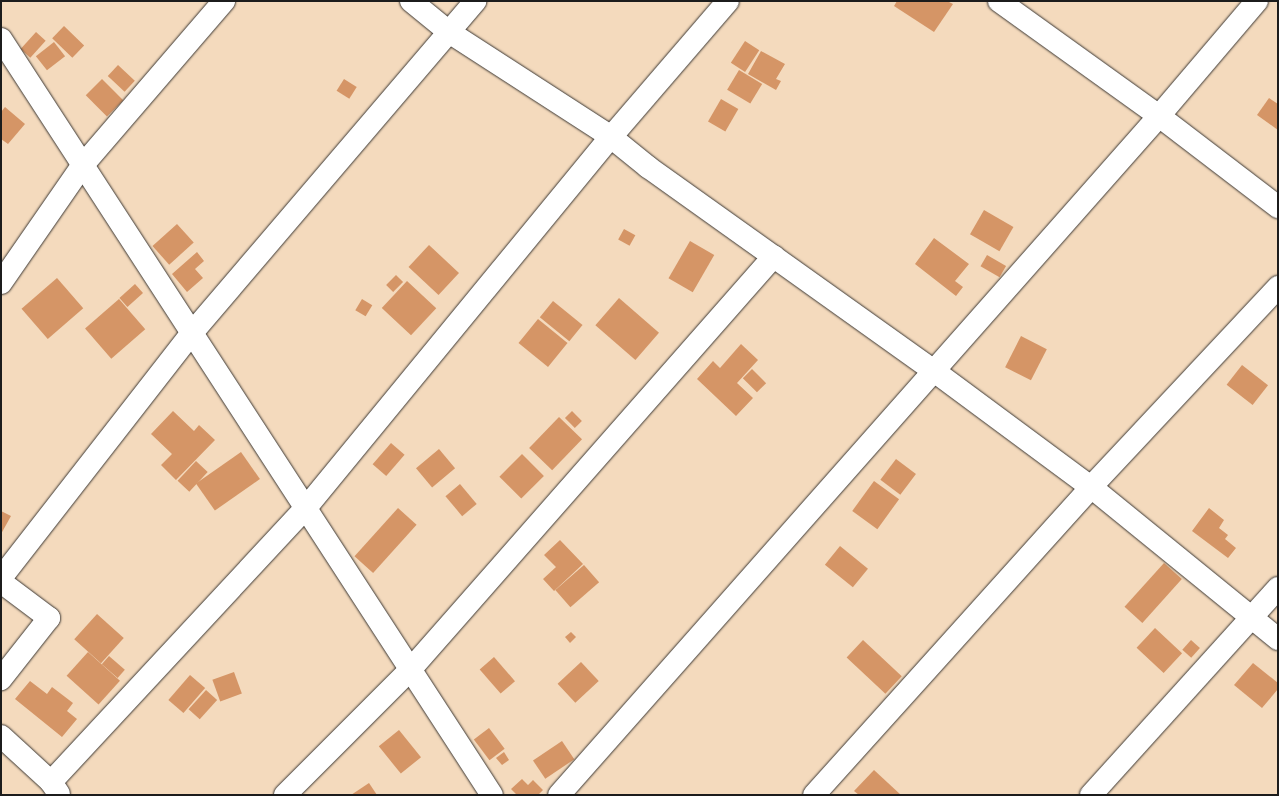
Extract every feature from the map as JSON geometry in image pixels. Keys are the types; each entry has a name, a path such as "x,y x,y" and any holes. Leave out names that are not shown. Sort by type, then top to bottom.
{"street":[{"path":"1,283 82,166 224,1"},
{"path":"411,1 449,32 611,137 648,167 934,371 1091,488 1278,639"},
{"path":"1,578 191,334 475,1"},
{"path":"1,736 55,789 306,509 611,137 728,1"},
{"path":"999,1 1159,116 1278,207"},
{"path":"559,795 1159,116 1257,1"},
{"path":"1,40 492,795"},
{"path":"285,795 410,670 774,256"},
{"path":"814,795 1091,488 1278,287"},
{"path":"1,582 49,618 1,678"},
{"path":"1091,795 1278,588"}],"building":[{"path":"897,1 947,1 953,4 934,32 894,6"},
{"path":"64,26 84,45 72,58 52,38"},
{"path":"36,32 46,41 30,58 21,49"},
{"path":"745,41 759,50 745,72 731,63"},
{"path":"54,42 65,56 47,70 36,56"},
{"path":"761,51 785,64 776,79 781,81 776,90 748,74"},
{"path":"118,65 135,81 125,92 108,76"},
{"path":"739,70 762,84 750,104 727,90"},
{"path":"102,79 123,100 107,116 86,95"},
{"path":"344,79 357,87 349,99 337,91"},
{"path":"1269,98 1278,104 1278,130 1257,115"},
{"path":"721,99 738,109 725,132 708,122"},
{"path":"5,107 25,124 8,144 1,139 1,112"},
{"path":"984,210 1013,227 999,251 970,234"},
{"path":"177,224 194,243 169,265 152,246"},
{"path":"624,229 635,235 630,246 618,239"},
{"path":"934,238 969,264 955,281 963,287 956,296 915,264"},
{"path":"690,241 714,255 693,292 668,278"},
{"path":"429,245 459,273 439,295 409,267"},
{"path":"197,252 204,261 195,269 203,278 187,292 172,274"},
{"path":"987,255 1006,266 1000,277 980,266"},
{"path":"396,275 403,282 393,292 386,285"},
{"path":"57,278 83,308 48,339 22,309"},
{"path":"407,281 436,308 411,335 382,308"},
{"path":"135,284 143,293 127,307 119,298"},
{"path":"619,298 659,333 635,360 595,325"},
{"path":"119,299 145,329 111,359 85,329"},
{"path":"362,299 372,305 366,316 355,310"},
{"path":"553,301 583,325 569,341 540,317"},
{"path":"538,319 568,343 548,367 518,343"},
{"path":"1021,336 1047,349 1031,380 1005,367"},
{"path":"741,344 758,360 737,383 753,398 736,416 697,379 713,361 720,368"},
{"path":"1242,365 1268,385 1253,405 1227,385"},
{"path":"752,369 766,383 757,392 743,378"},
{"path":"173,411 194,431 199,425 215,440 176,480 161,465 172,454 151,434"},
{"path":"572,411 582,421 575,428 565,418"},
{"path":"559,417 582,439 552,470 529,448"},
{"path":"391,443 405,455 386,476 373,464"},
{"path":"439,449 455,468 432,487 416,468"},
{"path":"241,452 260,479 215,511 196,484"},
{"path":"522,454 544,476 521,499 499,477"},
{"path":"896,459 916,474 900,495 880,480"},
{"path":"196,461 208,472 189,492 178,481"},
{"path":"874,481 899,499 877,529 852,511"},
{"path":"460,484 477,504 462,516 445,496"},
{"path":"398,508 417,525 373,573 355,556"},
{"path":"1209,508 1224,520 1219,528 1228,535 1225,539 1236,548 1228,558 1192,531"},
{"path":"1,511 11,516 1,534"},
{"path":"560,540 583,564 554,591 543,579 556,567 544,555"},
{"path":"840,546 868,569 853,587 825,565"},
{"path":"1164,563 1182,579 1142,623 1125,607"},
{"path":"584,565 599,582 570,607 555,590"},
{"path":"97,614 124,638 101,663 74,639"},
{"path":"1155,628 1182,653 1164,673 1137,648"},
{"path":"571,632 576,637 570,643 565,637"},
{"path":"863,640 902,676 885,694 847,658"},
{"path":"1191,640 1200,648 1191,658 1182,650"},
{"path":"88,652 120,681 99,705 67,676"},
{"path":"109,656 125,670 118,678 102,664"},
{"path":"494,657 515,681 501,694 480,669"},
{"path":"581,662 599,681 575,703 558,684"},
{"path":"1253,663 1278,683 1278,689 1262,708 1234,685"},
{"path":"234,672 242,694 220,701 212,680"},
{"path":"190,675 205,688 183,713 168,700"},
{"path":"30,681 47,694 52,687 73,703 67,711 77,719 62,737 15,699"},
{"path":"206,690 217,700 200,719 189,709"},
{"path":"489,728 505,749 489,760 474,739"},
{"path":"399,730 421,757 401,774 379,746"},
{"path":"562,741 574,759 545,779 533,761"},
{"path":"504,752 509,760 502,765 496,758"},
{"path":"874,770 901,795 859,795 854,791"},
{"path":"522,779 528,785 533,780 543,790 538,795 517,795 511,789"},
{"path":"369,783 377,795 351,795"}]}
